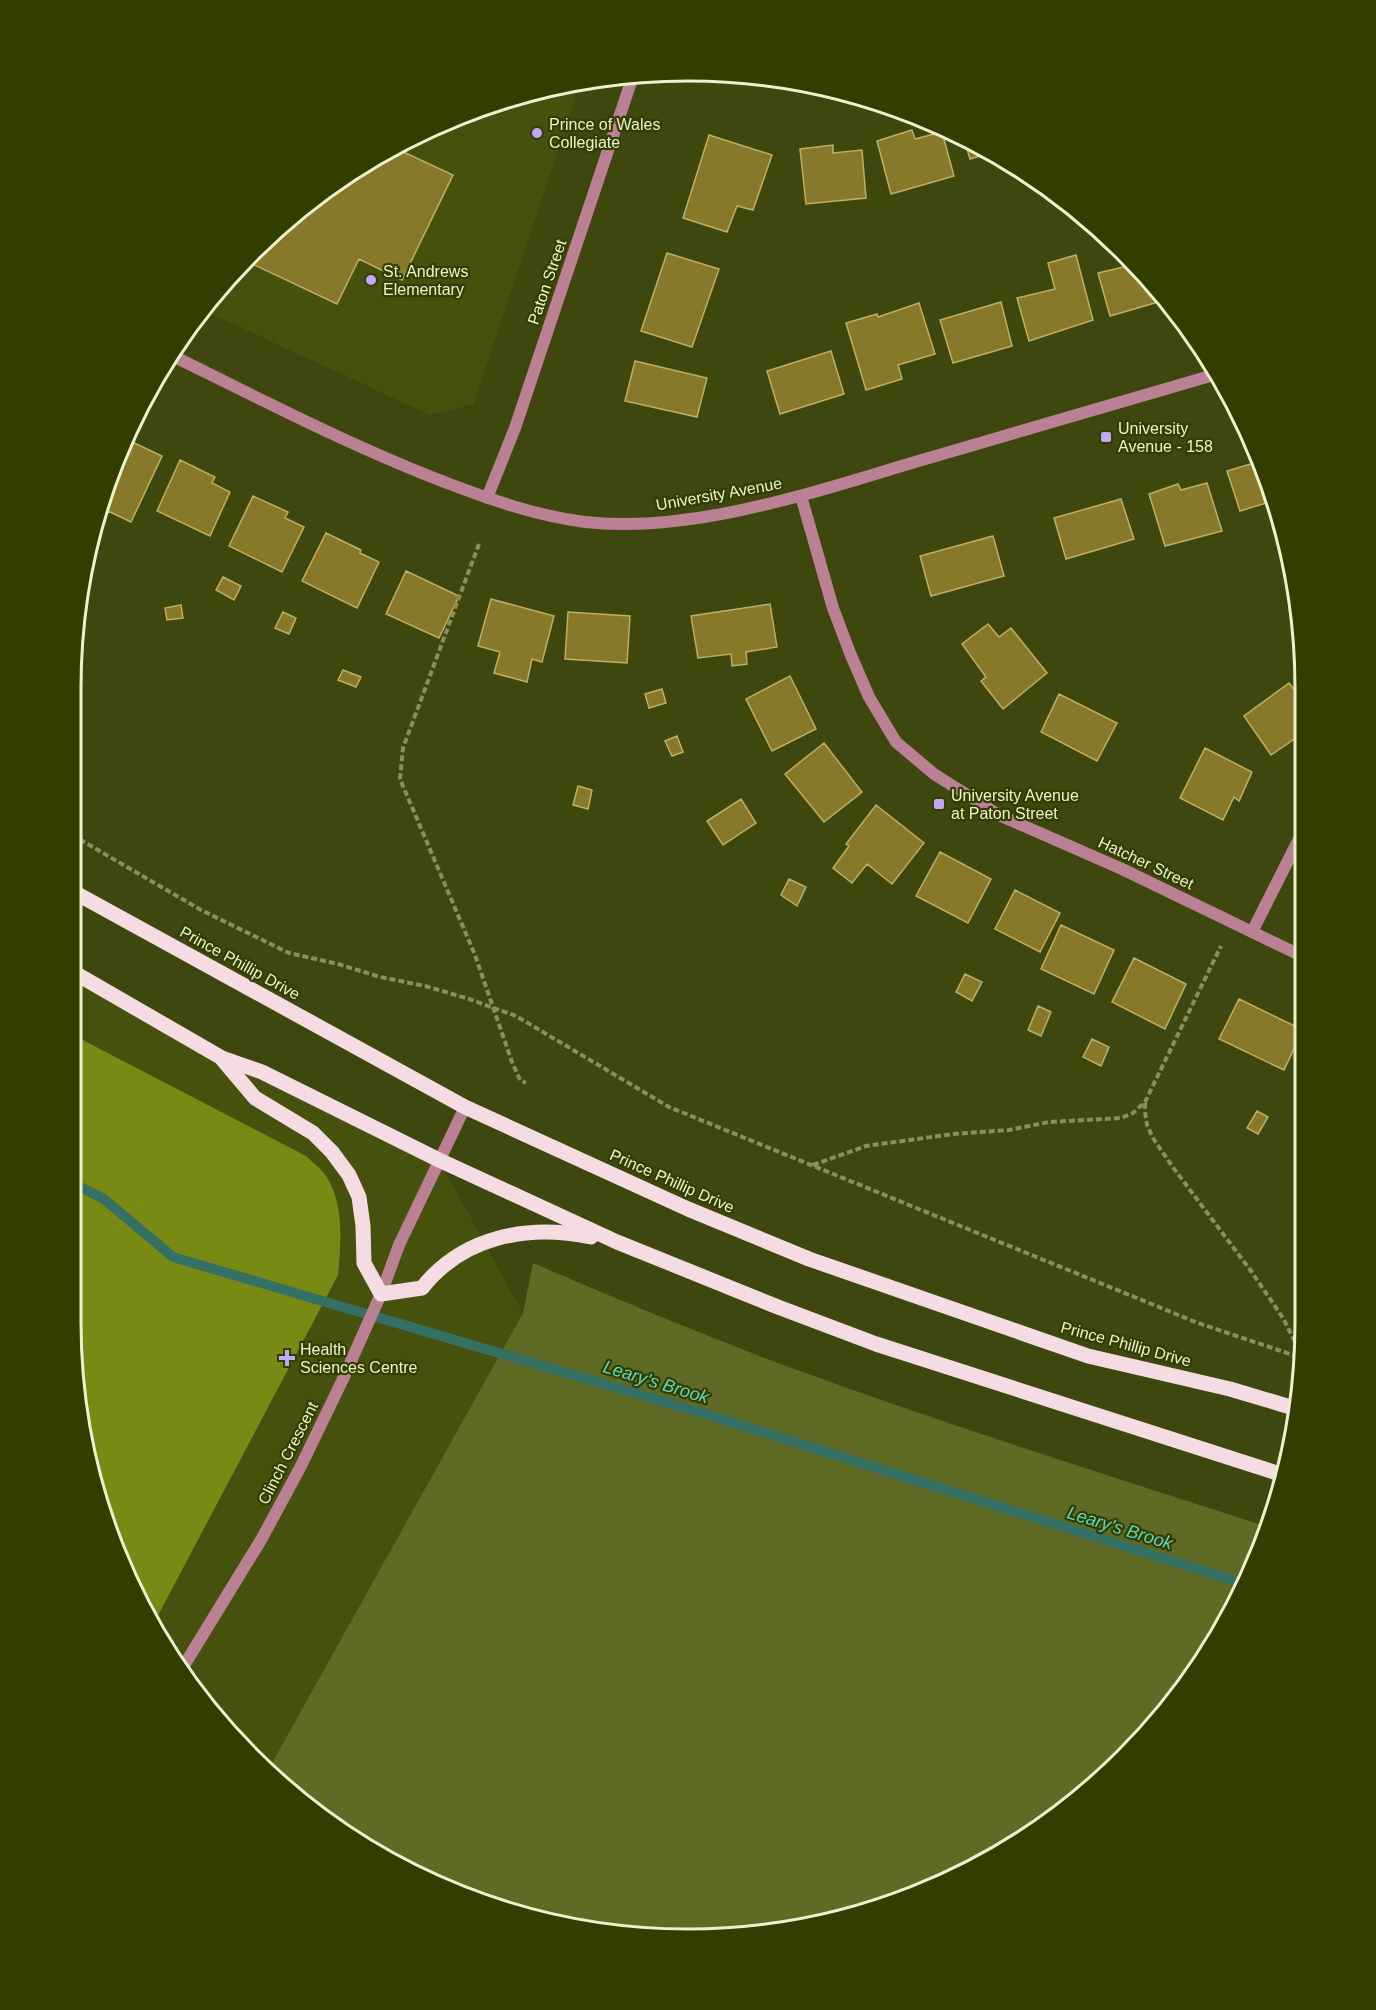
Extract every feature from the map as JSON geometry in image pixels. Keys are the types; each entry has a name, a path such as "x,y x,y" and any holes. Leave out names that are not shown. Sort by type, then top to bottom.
{"main road":[{"name":"Prince Phillip Drive","path":"81,896 465,1107 688,1209 809,1258 1088,1356 1230,1389 1289,1407"},
{"path":"81,977 222,1058 262,1072 439,1160 617,1242 876,1344 1275,1473"},
{"path":"222,1058 255,1098 313,1132 349,1175 359,1197 364,1263 381,1294 422,1288 432,1275 448,1262 493,1238 521,1233 572,1233 617,1242"}],"street":[{"name":"Paton Street","path":"487,498 515,428 630,84"},
{"name":"University Avenue","path":"178,358 353,443 418,472 487,498 547,516 585,522 627,524 678,520 801,496 1209,376"},
{"name":"Hatcher Street","path":"801,496 833,608 850,653 868,697 896,742 934,774 999,815 1122,869 1295,953"},
{"path":"1252,932 1295,845"},
{"name":"Clinch Crescent","path":"186,1663 261,1540 301,1466 381,1294 399,1245 465,1107"}],"path":[{"path":"479,544 403,748 400,779 475,955 512,1062 520,1080 525,1083"},
{"path":"81,840 201,910 289,953 425,986 516,1016 669,1107 1198,1323 1294,1354"},
{"path":"812,1165 866,1146 953,1134 1009,1130 1049,1122 1121,1118 1133,1113 1145,1102 1221,946"},
{"path":"1145,1102 1147,1125 1153,1138 1251,1271 1283,1318 1295,1342"}],"shaded area":[{"name":"St. Andrews Elementary","path":"577,92 474,404 430,415 210,313 259,259 318,206 385,162 456,127 493,113"},
{"name":"Health Sciences Centre","path":"81,974 222,1058 439,1160 523,1313 272,1763 206,1692 162,1625 127,1554 102,1479 86,1401 82,1362"},
{"path":"81,1039 306,1156 323,1172 335,1195 340,1222 338,1275 158,1616 127,1554 113,1517 102,1479 86,1401 81,1322"},
{"path":"533,1263 786,1366 905,1408 1260,1524 1249,1554 1214,1626 1170,1692 1117,1751 1088,1778 1058,1804 992,1848 920,1883 883,1897 845,1908 767,1924 728,1928 648,1928 609,1924 531,1908 456,1883 384,1848 318,1804 272,1763 523,1313"}],"building":[{"path":"912,130 915,139 935,134 944,138 954,176 891,194 877,141"},
{"path":"709,135 772,155 753,210 737,206 727,232 683,218"},
{"path":"833,145 833,153 862,150 866,198 806,204 800,149"},
{"path":"967,150 980,156 970,159"},
{"path":"404,152 453,175 402,280 359,259 337,304 254,265 318,206 351,183"},
{"path":"667,253 719,269 692,347 641,331"},
{"path":"1076,255 1093,320 1029,341 1017,298 1055,289 1048,263"},
{"path":"1124,267 1157,302 1110,316 1098,273"},
{"path":"1001,302 1012,346 953,363 940,320"},
{"path":"919,303 935,354 898,365 902,379 866,390 846,323 877,314 878,317"},
{"path":"831,351 844,394 780,414 767,371"},
{"path":"635,361 707,378 697,417 625,401"},
{"path":"133,442 162,456 131,522 108,511"},
{"path":"180,460 215,477 212,483 230,492 210,536 157,511"},
{"path":"1252,464 1266,503 1240,511 1227,471"},
{"path":"1207,483 1222,531 1165,546 1149,494 1178,484 1181,490"},
{"path":"253,496 288,512 285,518 304,527 282,572 229,546"},
{"path":"1121,499 1134,539 1066,559 1054,518"},
{"path":"326,533 361,550 360,553 379,562 357,608 302,581"},
{"path":"993,536 1004,576 931,596 920,556"},
{"path":"406,571 459,596 439,638 386,614"},
{"path":"223,577 241,586 234,600 216,590"},
{"path":"491,599 554,616 542,662 532,659 527,682 494,673 500,652 478,646"},
{"path":"770,604 777,647 746,652 747,664 732,666 731,654 698,658 691,616"},
{"path":"181,605 183,618 167,620 165,608"},
{"path":"283,612 296,618 289,634 275,628"},
{"path":"568,612 630,616 627,663 565,659"},
{"path":"988,624 999,637 1011,628 1047,673 1003,709 981,681 986,677 962,644"},
{"path":"343,670 361,677 356,687 338,680"},
{"path":"790,676 816,729 772,751 746,699"},
{"path":"1289,683 1295,690 1295,739 1271,755 1244,716"},
{"path":"662,689 666,703 649,708 645,694"},
{"path":"1059,694 1117,723 1097,761 1041,732"},
{"path":"677,736 683,752 672,756 665,741"},
{"path":"824,743 862,792 824,822 785,774"},
{"path":"1205,748 1252,772 1239,801 1234,797 1223,820 1180,798"},
{"path":"578,786 592,790 588,809 573,805"},
{"path":"741,799 756,823 723,845 707,821"},
{"path":"876,805 924,843 892,884 867,864 852,883 833,868 849,846 846,844"},
{"path":"940,852 991,879 968,923 916,896"},
{"path":"789,879 806,887 797,906 781,895"},
{"path":"1015,890 1060,913 1040,952 995,929"},
{"path":"1061,925 1114,950 1094,994 1041,969"},
{"path":"1134,958 1186,984 1165,1029 1112,1002"},
{"path":"965,974 982,982 972,1001 956,992"},
{"path":"1239,999 1295,1026 1295,1047 1284,1070 1219,1039"},
{"path":"1038,1006 1051,1012 1041,1036 1028,1030"},
{"path":"1092,1039 1109,1047 1101,1066 1083,1057"},
{"path":"1257,1111 1268,1117 1258,1134 1247,1128"}],"waterway":[{"name":"Leary's Brook","path":"81,1188 104,1199 173,1257 699,1412 1236,1581"}],"place":[{"name":"Prince of Wales Collegiate","path":"537,133"},
{"name":"St. Andrews Elementary","path":"371,280"},
{"name":"University Avenue - 158","path":"1106,437"},
{"name":"University Avenue at Paton Street","path":"939,804"},
{"name":"Health Sciences Centre","path":"287,1358"}]}
